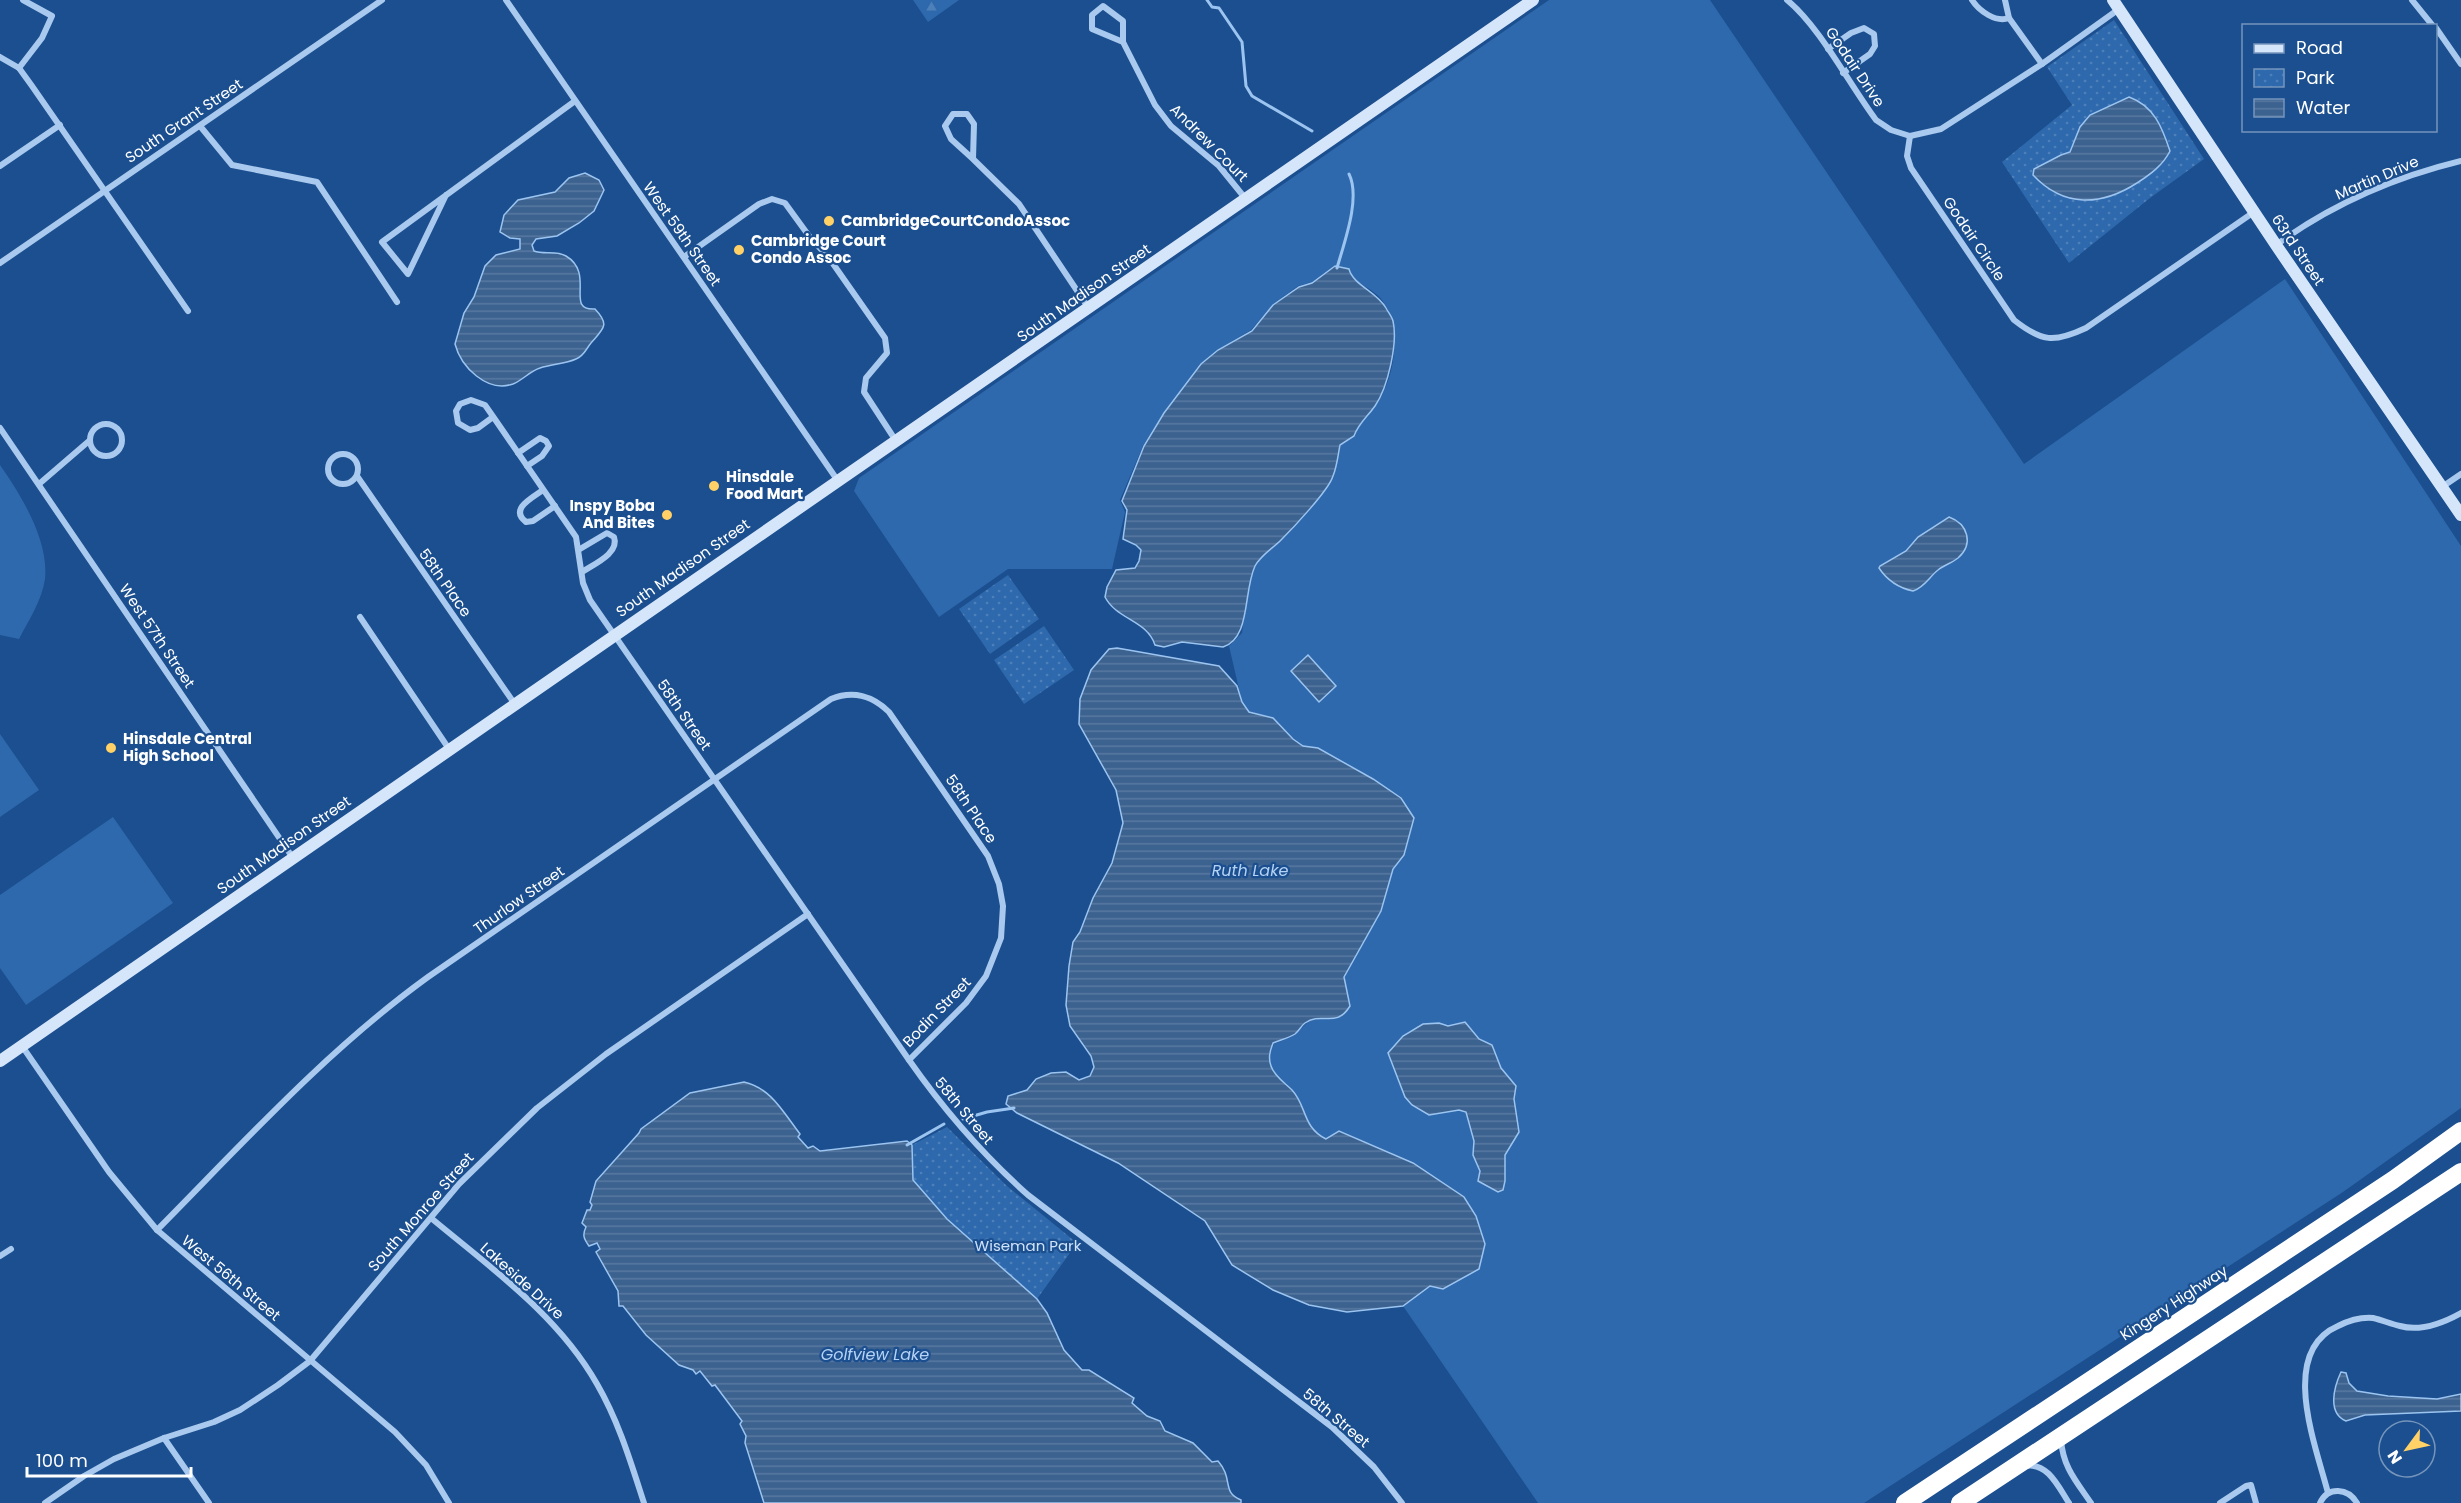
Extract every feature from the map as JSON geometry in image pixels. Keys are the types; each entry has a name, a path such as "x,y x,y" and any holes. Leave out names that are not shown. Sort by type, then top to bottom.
{"highway":[{"name":"Kingery Highway","path":"1905,1503 2393,1180 2461,1131"},
{"path":"1960,1503 2461,1172"}],"street":[{"path":"19,68 42,38 52,16 23,0"},
{"name":"South Grant Street","path":"0,263 382,0"},
{"name":"West 59th Street","path":"506,0 838,481"},
{"name":"South Madison Street","path":"0,1061 1533,0"},
{"name":"Godair Drive","path":"1787,0 1799,9 1876,120 1891,130 1910,136"},
{"path":"1972,0 1980,10 1999,20 2009,18"},
{"path":"2005,0 2009,18 2042,64"},
{"path":"2412,0 2432,24"},
{"path":"1910,136 1941,129 2042,64 2116,5"},
{"name":"63rd Street","path":"2116,5 2276,245 2461,515"},
{"name":"Andrew Court","path":"1123,42 1092,29 1092,15 1103,6 1124,21 1123,42 1162,114 1182,136 1219,166 1245,198"},
{"path":"1828,49 1857,30 1864,28 1874,34 1875,46 1870,54 1843,73"},
{"path":"2437,31 2461,64"},
{"path":"0,57 19,68 188,311"},
{"path":"446,195 408,274 381,242 575,100"},
{"path":"973,159 974,124 967,114 954,114 945,126 951,139 1019,204 1089,308"},
{"path":"0,166 60,125"},
{"path":"200,126 232,165 317,182 397,302"},
{"name":"Godair Circle","path":"1910,136 1907,156 1911,168 2014,320 2032,334 2051,340 2067,337 2086,328 2254,212"},
{"name":"Martin Drive","path":"2276,245 2296,230 2355,197 2412,175 2461,161"},
{"path":"684,257 759,204 772,199 785,203 809,236 829,258 885,338 887,353 866,378 864,392 896,441"},
{"path":"493,417 478,428 470,430 458,423 456,411 460,404 471,400 485,405 576,537 580,549 608,533 614,537 615,547 609,554 582,573"},
{"path":"39,484 89,441 91,432 97,426 105,423 114,425 120,431 123,439 121,448 116,454 107,457 99,455 92,449 89,441"},
{"name":"West 57th Street","path":"0,428 292,858"},
{"path":"518,453 540,438 546,441 549,446 548,450 527,466"},
{"name":"58th Place","path":"357,476 344,485 336,483 329,477 328,462 334,456 342,453 356,460 357,476 514,704"},
{"path":"2442,488 2461,474"},
{"path":"543,490 521,506 520,518 526,522 533,521 555,506"},
{"name":"58th Street","path":"580,549 582,573 590,600 909,1060 955,1121 1016,1184 1059,1219 1332,1427 1374,1467 1402,1503"},
{"path":"360,617 449,749"},
{"name":"Thurlow Street","path":"158,1230 306,1078 377,1015 428,977 831,699 843,695 860,694 882,705 920,757"},
{"name":"58th Place","path":"920,757 982,847 997,878"},
{"name":"Bodin Street","path":"909,1060 975,992 991,967 1001,938 1003,906 997,878"},
{"name":"South Monroe Street","path":"45,1503 114,1459 240,1410 269,1392 310,1361 431,1218 494,1149 568,1082 808,914"},
{"name":"West 56th Street","path":"22,1046 109,1172 158,1230 407,1444 430,1471 449,1503"},
{"name":"Lakeside Drive","path":"431,1218 525,1297 547,1318 574,1350 611,1410 644,1503"},
{"path":"0,1256 11,1249"},
{"path":"2328,1493 2307,1411 2304,1378 2307,1357 2317,1338 2350,1320 2372,1318 2403,1327 2426,1327 2450,1319 2461,1312"},
{"path":"2061,1436 2062,1456 2065,1463 2091,1503"},
{"path":"164,1438 209,1503"},
{"path":"2011,1470 2030,1465 2046,1471 2069,1503"},
{"path":"2220,1503 2251,1485 2256,1503"},
{"path":"2320,1503 2328,1493 2344,1491 2351,1495 2357,1503"}],"green space":[{"path":"913,0 959,0 928,22"},
{"path":"1549,0 1710,0 2024,464 2285,279 2461,546 2461,1108 2343,1192 1864,1503 1538,1503 1403,1306 1484,1246 1476,1216 1464,1197 1413,1162 1340,1131 1326,1139 1319,1134 1310,1124 1294,1092 1271,1067 1270,1058 1274,1044 1295,1034 1311,1021 1341,1016 1350,1006 1344,977 1382,910 1393,869 1405,854 1414,818 1401,797 1372,778 1318,748 1304,746 1273,718 1249,711 1242,702 1229,646 1242,633 1247,591 1255,567 1333,479 1341,445 1355,436 1357,429 1382,395 1387,384 1393,360 1394,334 1388,310 1382,300 1355,278 1349,269 1335,265 1312,282 1298,286 1273,304 1251,330 1217,350 1200,364 1164,412 1143,446 1120,500 1125,512 1112,569 1008,569 939,617 854,491 859,478"},
{"path":"2114,20 2204,159 2150,198 2069,263 2002,162 2072,105 2047,67"},
{"path":"0,465 32,519 43,549 45,564 45,579 41,595 19,639 0,635"},
{"path":"1008,575 1039,619 990,654 959,609"},
{"path":"1044,626 1074,670 1024,704 994,660"},
{"path":"0,734 39,790 0,817"},
{"path":"113,817 173,903 26,1005 0,968 0,895"},
{"name":"Wiseman Park","path":"947,1127 1007,1186 1077,1243 1037,1299 947,1219 913,1180 912,1145"}],"water":[{"path":"2129,97 2145,106 2156,118 2170,151 2152,173 2123,191 2110,196 2083,200 2057,193 2033,175 2034,169 2070,152 2080,127 2090,115"},
{"path":"585,173 599,180 604,190 594,211 557,236 536,239 532,245 534,251 562,254 575,264 579,272 582,304 586,308 595,309 600,314 604,326 579,358 536,369 513,384 503,386 485,381 469,369 455,344 464,313 474,297 485,266 496,255 520,249 520,239 510,238 500,232 504,215 518,200 555,192 569,178"},
{"path":"1335,266 1349,269 1355,280 1382,302 1392,319 1393,353 1388,377 1380,398 1354,436 1340,445 1334,472 1325,490 1281,540 1257,562 1251,577 1242,624 1232,642 1223,647 1182,642 1164,647 1155,645 1146,630 1117,611 1105,597 1107,587 1116,570 1135,568 1139,561 1141,550 1123,539 1127,510 1122,501 1144,446 1164,413 1201,364 1218,350 1252,331 1273,305 1299,287 1312,283"},
{"path":"1949,517 1961,524 1967,535 1966,547 1958,558 1940,568 1924,584 1913,591 1894,583 1882,572 1880,566 1906,551 1918,537"},
{"name":"Ruth Lake","path":"1117,648 1219,666 1237,686 1242,702 1249,712 1273,718 1303,746 1318,748 1373,779 1401,798 1414,818 1404,855 1393,869 1381,911 1344,977 1350,1006 1339,1017 1311,1020 1295,1034 1273,1043 1270,1060 1275,1073 1297,1096 1309,1122 1318,1134 1326,1139 1339,1131 1413,1163 1464,1197 1476,1216 1485,1244 1479,1269 1443,1289 1430,1286 1403,1306 1347,1312 1309,1305 1273,1290 1232,1265 1205,1221 1118,1163 1017,1113 1006,1104 1008,1096 1027,1090 1036,1079 1051,1073 1066,1072 1079,1080 1090,1076 1094,1067 1091,1056 1070,1026 1066,1005 1069,966 1073,942 1080,932 1093,898 1112,863 1123,823 1116,790 1079,724 1080,699 1091,670 1109,649"},
{"path":"1308,655 1336,686 1319,702 1291,671"},
{"path":"1465,1022 1479,1039 1492,1045 1501,1068 1516,1086 1514,1099 1519,1132 1505,1155 1505,1181 1503,1190 1498,1192 1478,1181 1480,1171 1473,1155 1474,1141 1466,1112 1459,1110 1429,1115 1412,1105 1405,1097 1388,1053 1403,1036 1423,1024 1439,1023 1448,1026"},
{"name":"Golfview Lake","path":"744,1082 762,1090 776,1102 800,1134 798,1137 808,1148 813,1146 820,1151 907,1141 912,1145 913,1180 947,1219 1037,1299 1047,1313 1064,1350 1082,1370 1089,1370 1134,1398 1132,1403 1147,1416 1160,1421 1165,1431 1193,1443 1212,1462 1218,1461 1226,1474 1231,1493 1241,1500 1241,1503 764,1503 745,1443 746,1436 740,1424 742,1421 715,1385 712,1386 700,1371 696,1374 693,1370 679,1365 646,1335 623,1306 619,1306 618,1291 596,1252 600,1249 597,1243 589,1246 584,1237 586,1227 582,1223 587,1210 590,1210 592,1205 590,1202 596,1181 641,1129 690,1093"},
{"path":"2341,1372 2346,1373 2349,1383 2357,1391 2388,1396 2437,1399 2461,1394 2461,1411 2365,1415 2346,1421 2336,1412 2334,1406 2334,1392"}],"waterway":[{"path":"1207,0 1212,7 1219,8 1242,42 1246,86 1252,96 1312,131"},
{"path":"1337,268 1352,208 1353,195 1349,174"},
{"path":"963,1119 1014,1108"},
{"path":"907,1145 944,1124"}],"place":[{"name":"CambridgeCourtCondoAssoc","path":"829,221"},
{"name":"Cambridge Court Condo Assoc","path":"739,250"},
{"name":"Hinsdale Food Mart","path":"714,486"},
{"name":"Inspy Boba And Bites","path":"667,515"},
{"name":"Hinsdale Central High School","path":"111,748"}]}
